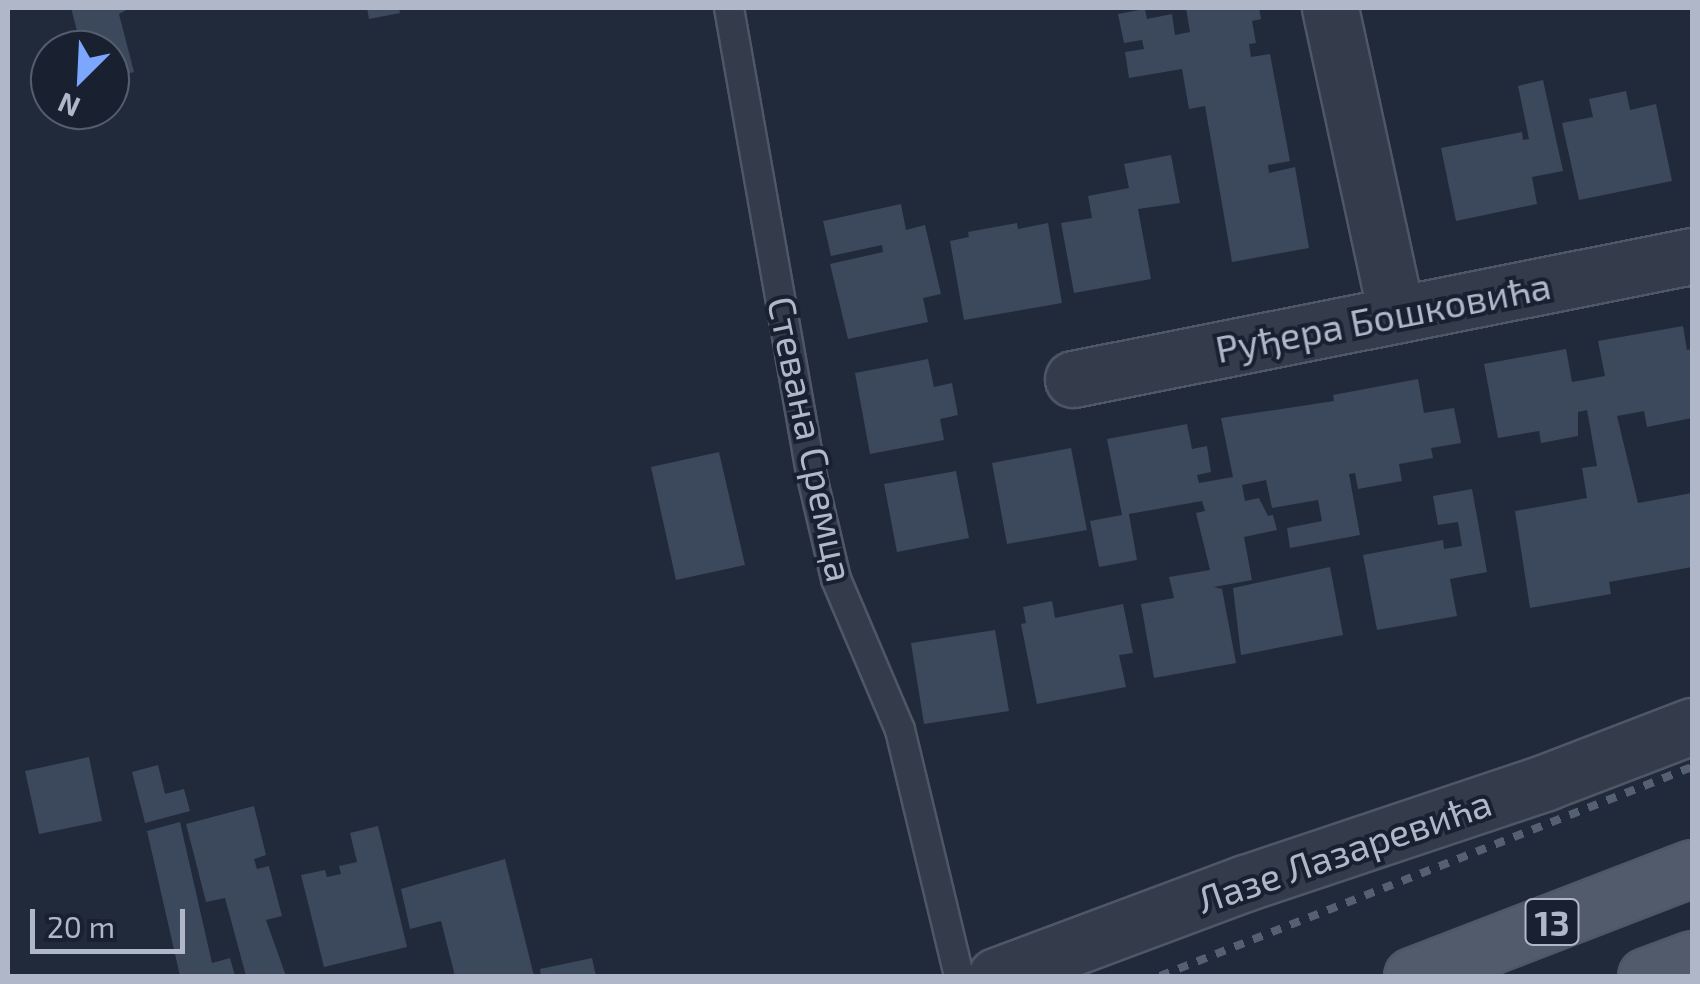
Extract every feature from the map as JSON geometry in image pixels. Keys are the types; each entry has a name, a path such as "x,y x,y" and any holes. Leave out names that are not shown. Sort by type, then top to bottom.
{"main road":[{"name":"13","path":"1412,976 1692,868"},
{"path":"1646,976 1692,958"}],"street":[{"path":"1330,8 1396,314"},
{"name":"Руђера Бошковића","path":"1073,380 1692,256"},
{"name":"Лазе Лазаревића","path":"996,976 1245,883 1546,782 1692,726"}],"lane":[{"name":"Стевана Сремца","path":"729,8 810,468 836,579 900,730 958,976"}],"building":[{"path":"71,8 130,8 119,14 123,30 77,30"},
{"path":"367,8 399,8 400,13 369,19"},
{"path":"1186,8 1259,8 1261,19 1252,21 1256,43 1249,44 1251,57 1270,54 1290,161 1268,165 1269,173 1295,167 1309,248 1232,262 1205,106 1189,109 1182,69 1129,78 1125,52 1144,49 1142,40 1124,43 1118,14 1145,9 1147,19 1172,14 1175,35 1190,32"},
{"path":"1543,80 1563,171 1532,177 1537,204 1456,221 1441,148 1522,132 1523,140 1529,139 1518,86"},
{"path":"1626,91 1630,110 1656,104 1672,181 1579,200 1562,123 1593,117 1589,99"},
{"path":"1171,155 1180,203 1138,209 1151,279 1074,293 1061,223 1092,218 1088,196 1129,188 1124,164"},
{"path":"901,204 906,230 925,225 941,294 923,298 928,322 848,339 830,264 883,252 882,245 831,256 823,221"},
{"path":"1017,223 1018,229 1048,223 1062,303 964,320 950,241 969,237 968,232"},
{"path":"1683,326 1687,350 1692,349 1692,418 1647,427 1644,411 1617,416 1638,503 1692,493 1692,567 1609,582 1611,594 1530,608 1515,511 1587,498 1582,468 1597,466 1587,410 1578,412 1578,436 1541,443 1539,431 1498,438 1484,364 1566,349 1572,382 1605,376 1598,341"},
{"path":"928,359 934,387 952,383 958,415 940,419 944,440 870,454 855,373"},
{"path":"1418,379 1424,413 1454,408 1461,443 1431,448 1433,458 1399,464 1402,481 1358,489 1355,473 1349,474 1360,535 1290,548 1287,528 1322,521 1318,500 1272,508 1266,480 1242,485 1245,501 1259,498 1268,516 1273,515 1277,530 1244,537 1252,580 1214,587 1222,589 1236,663 1154,678 1141,604 1174,598 1169,577 1210,570 1196,513 1205,511 1202,501 1129,514 1137,560 1099,567 1090,521 1122,515 1107,439 1187,424 1192,449 1207,446 1211,472 1197,475 1199,483 1233,477 1221,418 1334,401 1333,395"},
{"path":"1071,448 1087,530 1007,544 992,463"},
{"path":"719,452 745,565 676,580 651,467"},
{"path":"956,471 969,538 897,552 884,484"},
{"path":"1472,489 1487,572 1450,579 1457,616 1377,630 1363,555 1443,540 1444,549 1462,546 1458,522 1438,525 1433,496"},
{"path":"1330,567 1343,635 1241,655 1233,588"},
{"path":"1052,601 1055,618 1123,604 1133,653 1119,655 1126,687 1037,704 1021,624 1026,623 1023,607"},
{"path":"995,630 1009,711 924,724 911,643"},
{"path":"89,757 102,821 39,834 25,771"},
{"path":"158,765 165,794 184,789 190,811 145,823 132,772"},
{"path":"254,806 266,855 254,859 257,869 269,866 282,916 266,920 286,976 246,976 225,898 206,902 186,824"},
{"path":"180,822 212,963 230,958 235,976 180,976 147,831"},
{"path":"378,826 407,947 324,967 301,875 325,870 327,877 341,874 339,866 357,862 350,833"},
{"path":"505,859 534,976 455,976 441,921 410,929 401,889"},
{"path":"592,958 596,976 541,976 540,969"}],"railway":[{"path":"1160,976 1692,767"}]}
